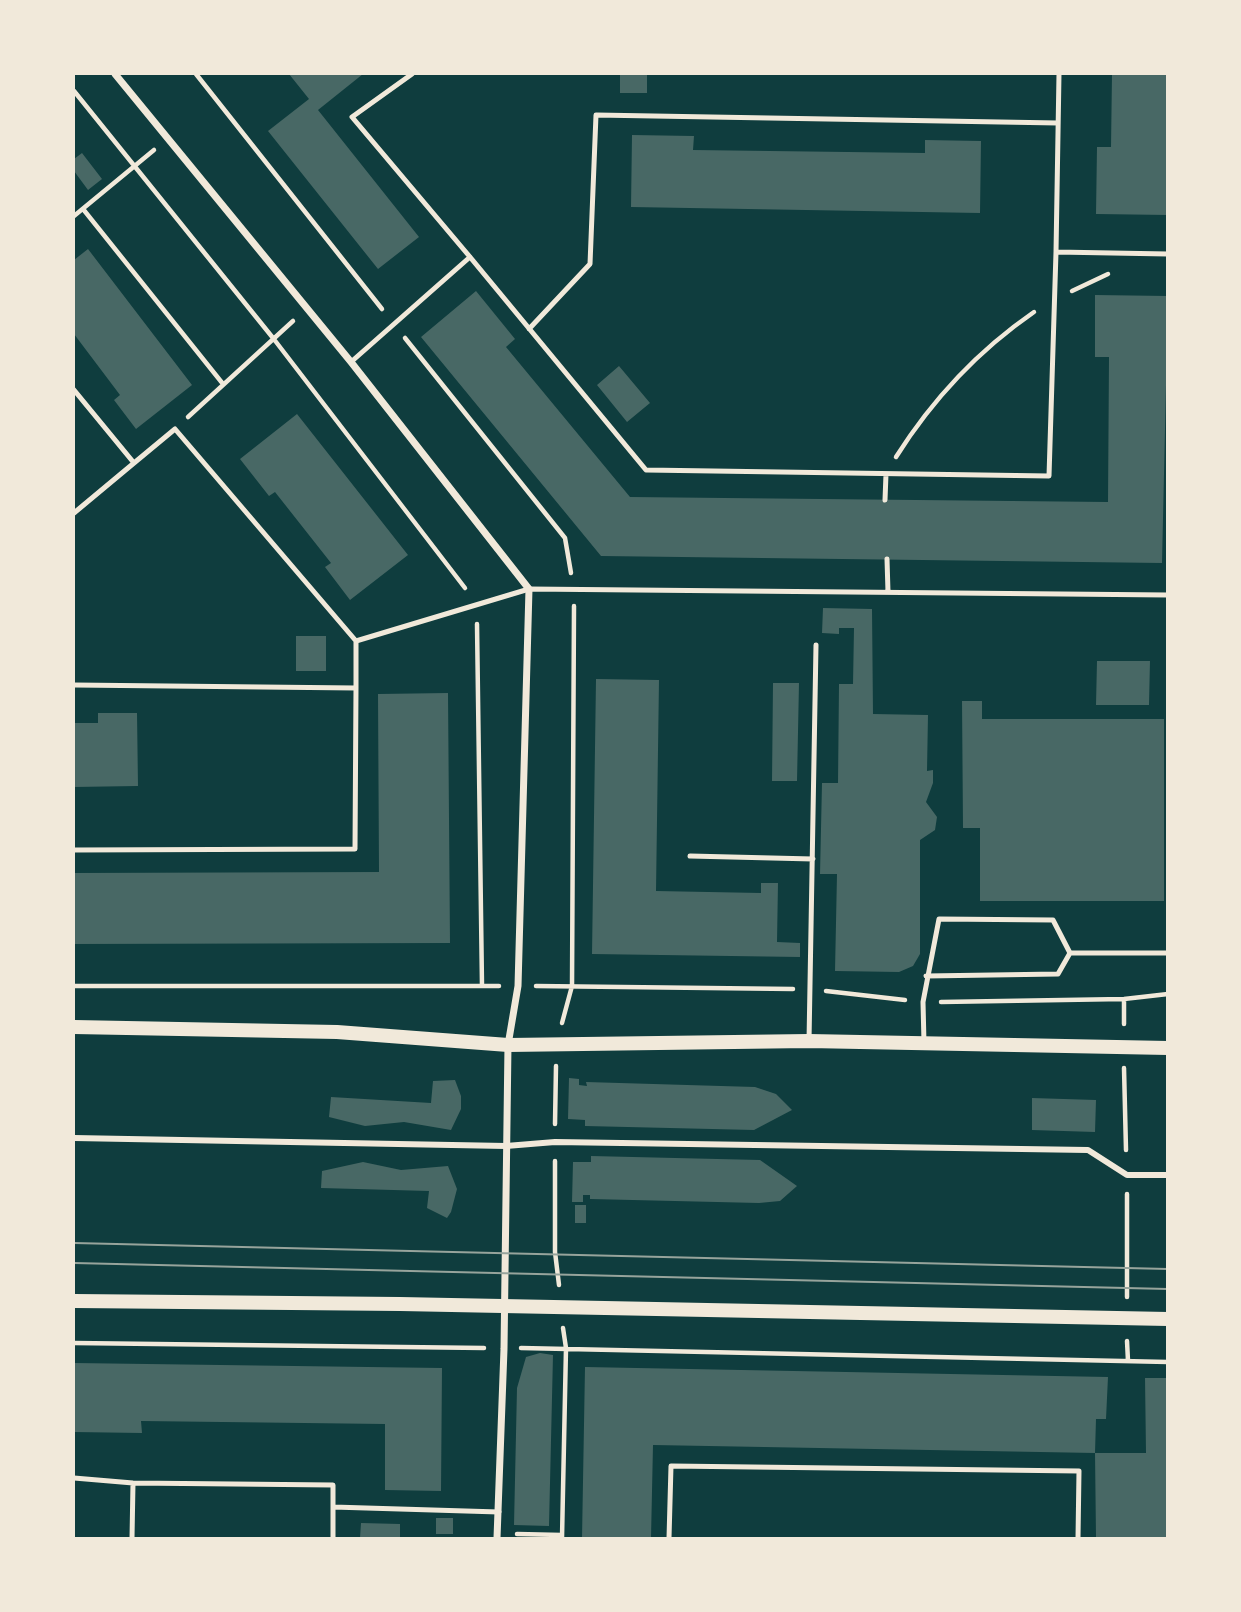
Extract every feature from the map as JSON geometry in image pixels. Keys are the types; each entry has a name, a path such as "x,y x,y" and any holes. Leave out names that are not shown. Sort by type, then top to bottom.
{"main road":[{"path":"74,1027 337,1032 508,1045 809,1041 1167,1048"},
{"path":"74,1301 1167,1319"}],"street":[{"path":"115,74 351,362 529,589 517,986 508,1045 502,1306 504,1349 497,1536"},
{"path":"74,1138 506,1146 555,1142 1088,1150 1127,1175 1167,1175"}],"lane":[{"path":"412,74 352,117 646,470 1049,476 1059,74"},
{"path":"529,329 590,264 596,115 1058,123"},
{"path":"1056,252 1167,254"},
{"path":"351,362 470,257"},
{"path":"74,390 134,463"},
{"path":"74,513 175,429 356,640 355,849 74,850"},
{"path":"885,500 886,474"},
{"path":"887,559 888,592"},
{"path":"356,640 529,589 1167,595"},
{"path":"809,1041 816,645"},
{"path":"74,685 356,688"},
{"path":"690,856 813,859"},
{"path":"924,1043 926,976 939,919 1053,920 1070,953"},
{"path":"1070,953 1167,953"},
{"path":"926,976 1058,975 1070,953"},
{"path":"669,1538 671,1465 1079,1471 1078,1538"},
{"path":"74,1478 133,1483 333,1485 332,1538"},
{"path":"132,1538 133,1483"},
{"path":"333,1507 499,1512"}],"path":[{"path":"74,91 273,338 477,604 482,986 74,986"},
{"path":"74,216 168,138"},
{"path":"83,209 223,384"},
{"path":"886,474 917,424 958,377 1002,334 1055,299 1151,254"},
{"path":"175,429 307,309"},
{"path":"497,1536 562,1537 566,1348 555,1252 556,1045 572,986"},
{"path":"74,1343 566,1348 1167,1362"}],"building":[{"path":"289,74 363,74 318,110 419,237 378,269 268,131 309,99"},
{"path":"620,74 647,74 647,93 620,93"},
{"path":"1112,74 1168,74 1168,215 1096,214 1097,147 1111,147"},
{"path":"632,135 694,136 693,150 925,153 925,140 981,141 980,213 631,207"},
{"path":"82,153 102,179 88,190 74,171 74,159"},
{"path":"88,249 192,385 136,429 114,400 120,395 74,334 74,260"},
{"path":"476,291 515,339 506,347 630,497 1108,502 1109,357 1095,357 1095,295 1168,296 1162,563 601,556 421,337"},
{"path":"619,366 650,403 627,422 597,385"},
{"path":"297,414 408,555 350,600 325,567 331,563 275,492 269,496 240,459"},
{"path":"823,608 872,609 873,714 928,715 927,771 933,770 933,783 926,802 937,817 935,830 920,840 920,954 913,966 899,972 835,971 837,874 820,874 822,783 838,783 839,684 853,684 854,628 839,628 839,634 822,633"},
{"path":"296,636 326,636 326,671 296,671"},
{"path":"1097,661 1150,661 1149,705 1096,705"},
{"path":"596,679 659,680 656,891 761,893 761,883 778,883 777,942 800,943 800,957 592,954"},
{"path":"773,683 799,683 797,781 772,781"},
{"path":"448,693 450,943 74,944 74,873 379,872 378,694"},
{"path":"962,701 982,701 982,719 1164,719 1164,901 980,901 980,828 963,828"},
{"path":"98,713 137,713 138,786 74,787 74,723 98,723"},
{"path":"569,1078 579,1079 579,1085 587,1086 586,1082 755,1087 776,1094 792,1110 754,1130 585,1126 585,1120 568,1119"},
{"path":"455,1080 461,1096 461,1109 451,1130 404,1122 365,1126 329,1117 331,1097 431,1103 433,1081"},
{"path":"1032,1098 1096,1100 1095,1132 1032,1130"},
{"path":"591,1156 760,1160 797,1186 780,1201 759,1203 590,1199 590,1195 583,1195 583,1202 572,1202 573,1162 591,1162"},
{"path":"363,1162 401,1170 448,1166 457,1189 451,1212 447,1218 427,1208 429,1191 321,1188 322,1171"},
{"path":"575,1205 586,1205 586,1223 575,1223"},
{"path":"540,1353 553,1355 549,1526 514,1525 517,1388 526,1357"},
{"path":"74,1363 442,1368 441,1491 385,1490 385,1424 141,1421 142,1433 74,1432"},
{"path":"585,1367 1108,1377 1106,1419 1096,1419 1095,1453 653,1445 651,1538 582,1538"},
{"path":"1145,1378 1168,1378 1168,1538 1096,1538 1095,1453 1146,1453"},
{"path":"436,1518 453,1518 453,1534 436,1534"},
{"path":"361,1523 400,1524 400,1538 360,1538"}],"tram line":[{"path":"74,1243 1168,1269"},
{"path":"74,1263 1168,1289"}]}
